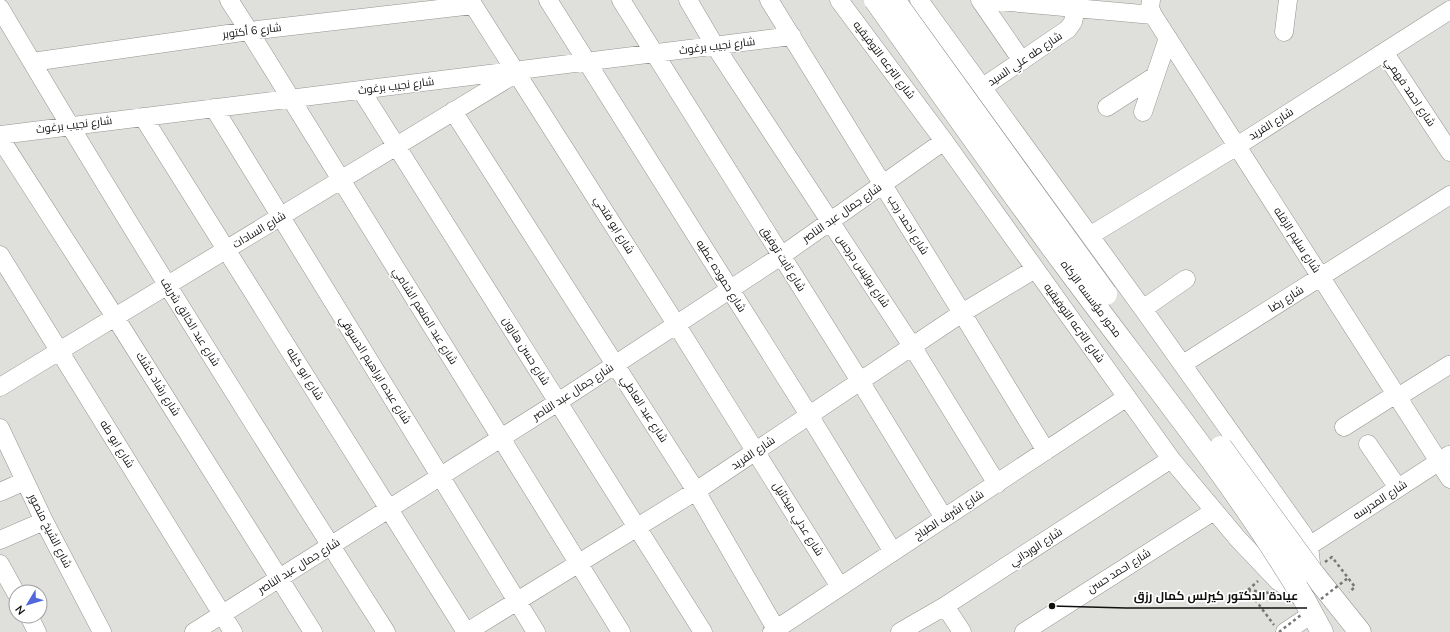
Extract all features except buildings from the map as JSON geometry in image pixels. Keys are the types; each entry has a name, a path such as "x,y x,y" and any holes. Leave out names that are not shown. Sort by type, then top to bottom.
{"main road":[{"name":"محور مؤسسه الزكاه","path":"875,0 1064,264 1238,496 1272,547 1313,615"},
{"name":"محور مؤسسه الزكاه","path":"894,0 1077,256 1246,481 1312,572"},
{"path":"1312,572 1360,632"}],"street":[{"name":"شارع عبد المنعم الشامي","path":"228,0 249,31 621,632"},
{"name":"شارع حموده عطيه","path":"548,0 809,415 893,552"},
{"name":"شارع ثابت توفيق","path":"621,0 860,381 944,518"},
{"name":"شارع بوليس جرجس","path":"688,0 715,46 912,346 996,484"},
{"name":"شارع احمد رجب","path":"769,0 1046,451"},
{"name":"شارع الترعه التوفيقيه","path":"838,0 944,141 1171,459 1238,538 1278,581 1313,615"},
{"path":"919,0 1091,236 1303,534 1309,546 1312,572"},
{"path":"980,0 1022,61"},
{"path":"987,0 1076,8 1152,8"},
{"path":"1284,32 1288,0"},
{"name":"شارع 6 أكتوبر","path":"32,62 249,31 472,3"},
{"name":"شارع ابو فتحي","path":"472,3 755,451"},
{"name":"شارع عبد الخالق شريف","path":"0,8 69,126 166,286 386,632"},
{"name":"شارع طه علي السيد","path":"983,87 1068,29 1073,22 1076,8"},
{"name":"شارع سليم الزقله","path":"1152,8 1168,38 1397,396 1445,458 1450,479"},
{"name":"شارع الفريد","path":"1091,236 1237,146 1450,10"},
{"name":"شارع نجيب برغوث","path":"0,135 517,72 792,36"},
{"path":"1143,112 1168,38"},
{"name":"شارع احمد فهمي","path":"1384,52 1450,152"},
{"name":"شارع السادات","path":"0,387 517,72"},
{"path":"1107,107 1155,76"},
{"name":"شارع حسن هارون","path":"361,90 703,632"},
{"name":"شارع عبده ابراهيم الدسوقي","path":"214,108 536,632"},
{"name":"شارع عبد العاطي","path":"453,111 696,491 774,631"},
{"name":"شارع ابو كيله","path":"143,117 467,632"},
{"name":"شارع رشاد كشك","path":"0,138 115,317 313,632"},
{"name":"شارع جمال عبد الناصر","path":"194,632 558,402 781,256 944,141"},
{"name":"شارع رضا","path":"1183,364 1450,195"},
{"name":"شارع ابو طه","path":"0,256 233,632"},
{"name":"شارع الفريد","path":"467,632 696,491 962,313 1035,269"},
{"path":"1143,309 1186,279"},
{"path":"1344,427 1449,365"},
{"name":"شارع اشرف الطباخ","path":"774,631 1127,397"},
{"name":"شارع الشيخ منصور","path":"2,437 102,632"},
{"path":"1368,444 1398,488"},
{"name":"شارع عدلي ميخائيل","path":"755,451 840,587"},
{"name":"شارع المدرسه","path":"1309,546 1445,458"},
{"name":"شارع الورداني","path":"900,632 945,606 1171,459"},
{"path":"0,492 25,481"},
{"name":"شارع احمد حسن","path":"1024,632 1214,510"},
{"path":"0,540 44,521"},
{"path":"0,564 11,584"},
{"path":"945,606 962,632"},
{"path":"1285,632 1313,615"}],"path":[{"path":"1332,557 1354,587"},
{"path":"1248,590 1279,632"}],"place":[{"name":"عيادة الدكتور كيرلس كمال رزق","path":"1052,606"}]}
